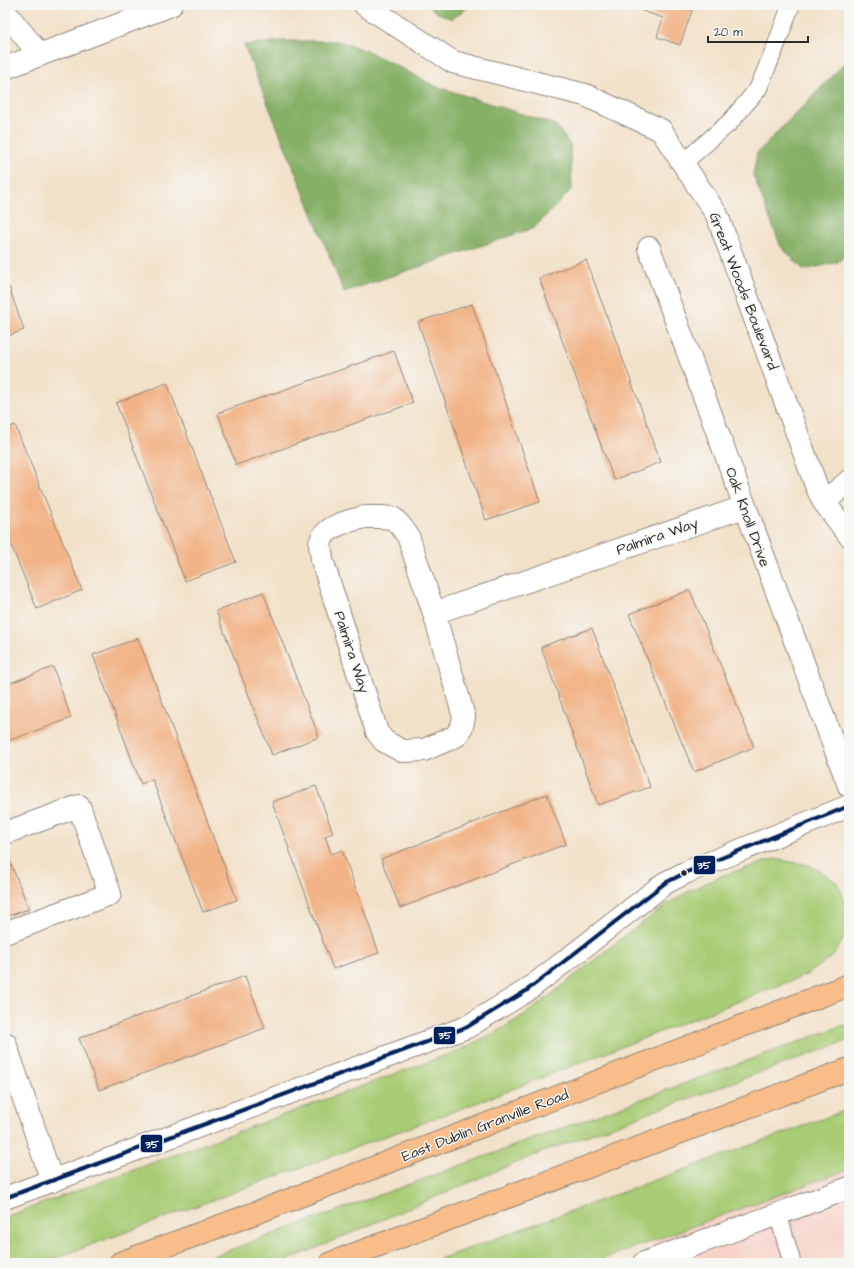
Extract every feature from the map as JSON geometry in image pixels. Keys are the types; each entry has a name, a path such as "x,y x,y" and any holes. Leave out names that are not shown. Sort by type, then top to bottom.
{"main road":[{"name":"East Dublin Granville Road","path":"120,1263 265,1209 849,985"},
{"path":"331,1263 849,1069"}],"street":[{"path":"5,68 171,5"},
{"name":"Great Woods Boulevard","path":"366,5 453,62 585,95 661,130 717,215 817,488 824,502 849,535"},
{"path":"5,12 40,54"},
{"name":"Oak Knoll Drive","path":"649,248 849,786"},
{"path":"824,502 849,482"},
{"name":"Palmira Way","path":"434,613 744,506"},
{"name":"Palmira Way","path":"364,517 393,518 408,536 434,613 464,717 462,726 456,736 424,750 402,751 384,741 377,732 322,560 320,544 326,532 342,523 364,517"},
{"path":"5,833 79,806 110,894 5,932"},
{"path":"5,1198 467,1027 526,991 664,883 687,872 849,806"},
{"path":"5,1043 52,1181"},
{"path":"644,1263 849,1188"}],"lane":[{"path":"683,163 730,122 758,89 791,5"},
{"path":"778,1214 791,1263"}],"shaded area":[{"path":"849,1169 849,1263 664,1263 650,1242"}],"green space":[{"path":"428,5 471,5 452,19 434,11"},
{"path":"283,41 338,41 370,52 435,86 556,125 570,145 572,189 534,228 344,292 244,45"},
{"path":"849,59 849,252 838,262 804,270 781,247 753,175 757,153"},
{"path":"774,859 809,865 827,875 838,884 848,909 849,930 833,956 806,975 495,1096 42,1263 5,1263 5,1217 460,1050 500,1030 533,1009 618,941 666,905 689,891 721,876"},
{"path":"844,1025 849,1026 849,1039 844,1042 550,1149 281,1263 194,1263"},
{"path":"849,1109 849,1169 592,1263 429,1263"}],"building":[{"path":"642,5 694,5 680,45 657,37 663,18 640,10"},
{"path":"586,260 661,462 614,480 539,278"},
{"path":"9,287 24,330 5,337 5,288"},
{"path":"472,304 540,502 486,520 418,322"},
{"path":"849,344 849,352 845,347"},
{"path":"394,351 413,403 236,465 218,413"},
{"path":"167,383 236,562 185,581 116,403"},
{"path":"15,425 82,590 37,609 5,530 5,429"},
{"path":"690,590 754,747 694,772 629,614"},
{"path":"263,592 319,737 272,755 216,611"},
{"path":"592,628 650,787 598,805 541,647"},
{"path":"138,638 237,900 203,912 152,779 141,784 93,655"},
{"path":"53,667 71,718 5,742 5,685"},
{"path":"316,786 333,833 325,836 331,854 342,850 379,953 333,969 272,802"},
{"path":"547,794 566,844 400,908 381,859"},
{"path":"5,849 29,909 5,917"},
{"path":"245,976 265,1028 99,1090 79,1038"}],"transit line":[{"name":"35","path":"5,1198 467,1027 526,991 665,883 687,872 849,806"}]}
